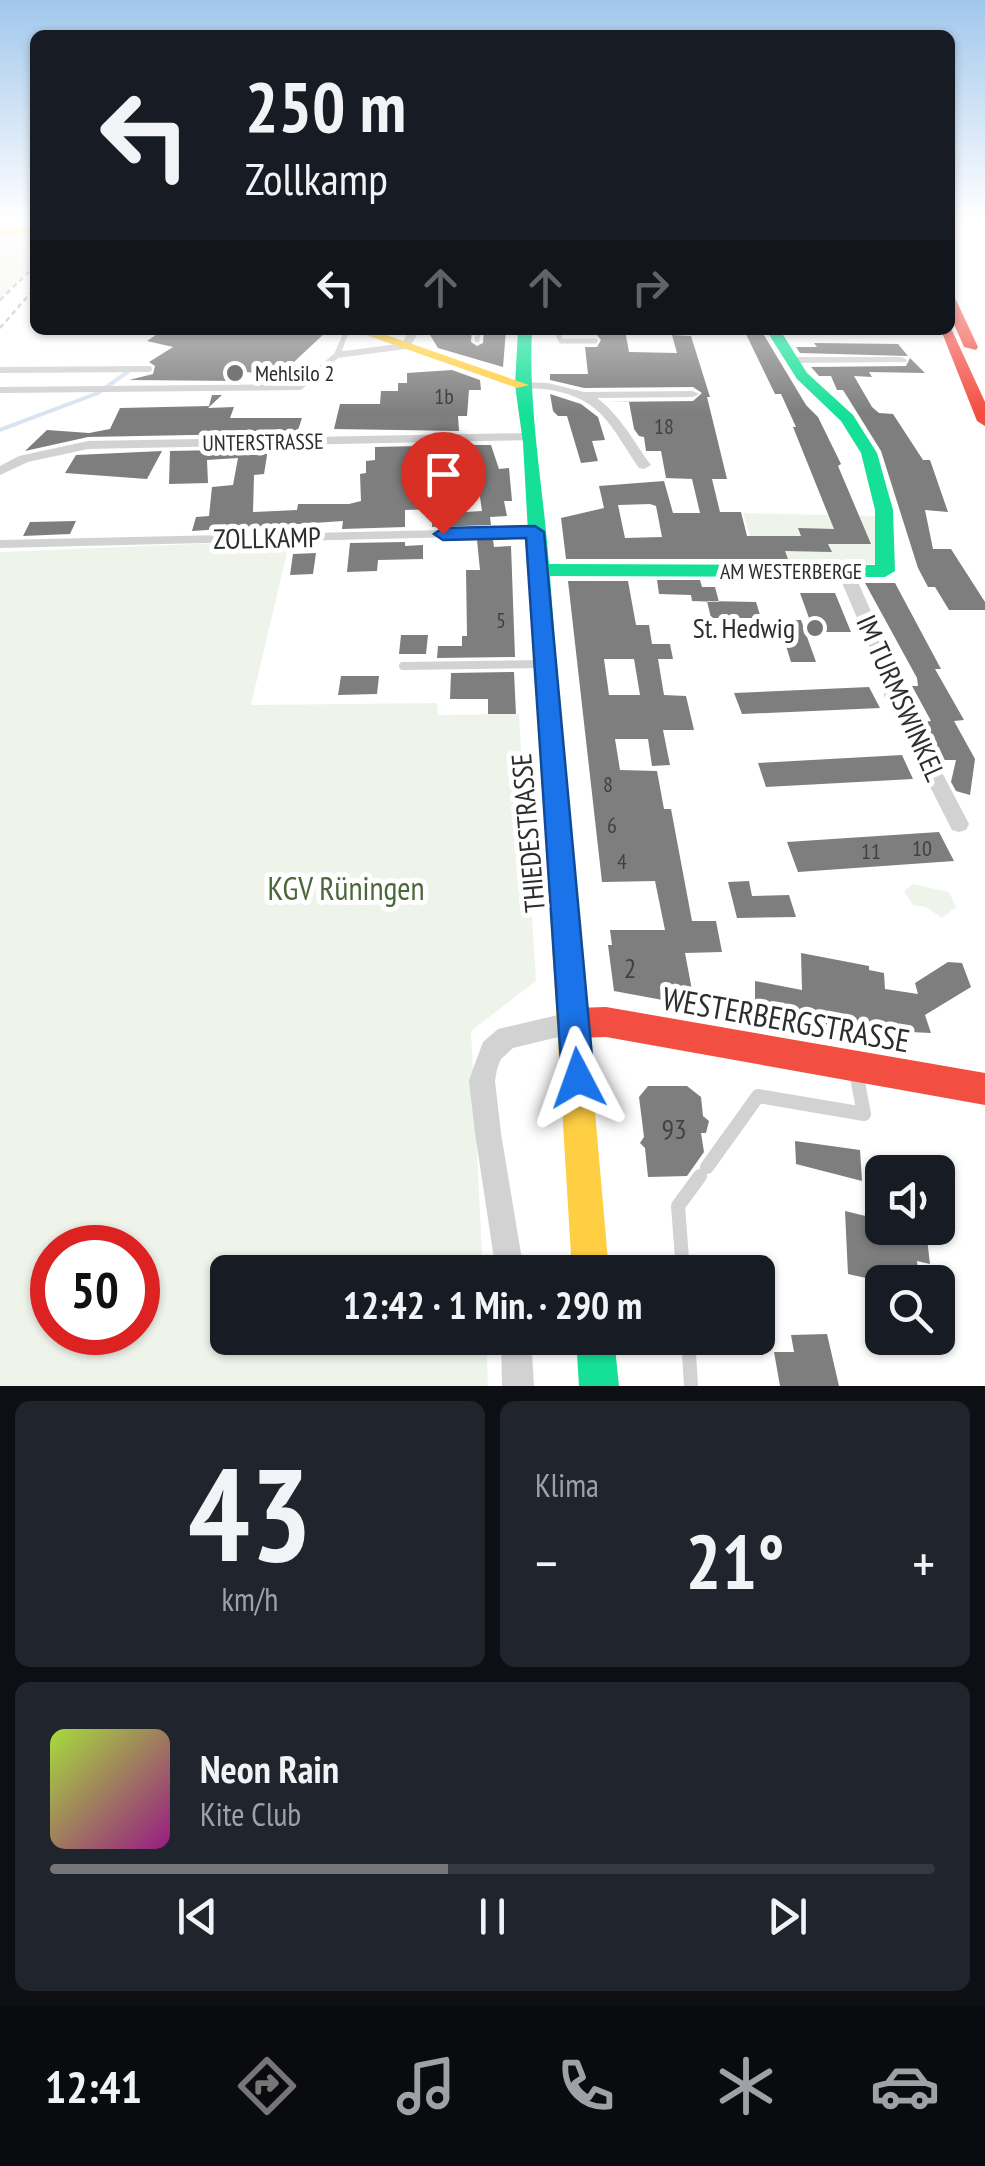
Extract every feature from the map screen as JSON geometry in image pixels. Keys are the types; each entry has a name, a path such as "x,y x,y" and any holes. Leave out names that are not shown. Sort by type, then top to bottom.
{"main road":[{"path":"955,311 985,378"},
{"name":"THIEDESTRASSE","path":"525,335 522,385 530,436 590,1255"},
{"name":"AM WESTERBERGE","path":"539,570 884,571 888,525 881,484 867,448 846,416 823,392 810,386 776,335"},
{"path":"950,335 985,422"},
{"path":"407,338 522,385"},
{"name":"WESTERBERGSTRASSE","path":"574,1023 606,1022 985,1089"},
{"path":"596,1355 599,1386"}],"street":[{"path":"790,360 902,360"},
{"path":"522,385 584,395 693,394"},
{"path":"584,395 619,421 628,446 644,465"},
{"name":"UNTERSTRASSE","path":"0,471 24,459 88,444 530,436"},
{"name":"ZOLLKAMP","path":"0,544 535,532"},
{"name":"IM TURMSWINKEL","path":"845,571 892,681 893,696 958,824"},
{"path":"507,1255 488,1133 482,1081 485,1069 492,1052 506,1037 574,1023"},
{"path":"517,1355 518,1386"}],"lane":[{"path":"337,355 345,335"},
{"path":"477,340 478,335"},
{"path":"559,335 562,341 595,341"},
{"path":"2,390 300,387 337,355 407,338"},
{"path":"2,390 20,369"},
{"path":"0,370 146,369"},
{"path":"403,666 545,664"},
{"path":"682,1255 678,1206 758,1096 864,1114 854,1064"},
{"path":"689,1355 692,1386"}],"green space":[{"path":"0,284 15,284 0,298"},
{"path":"743,513 878,516 875,564 759,566"},
{"name":"KGV Rüningen","path":"290,540 251,705 437,703 438,715 519,714 536,981 471,1031 482,1255 210,1255 210,1355 487,1355 488,1386 0,1386 0,552"},
{"path":"913,884 949,892 956,907 942,918 926,907 913,905 904,891"}],"building":[{"path":"156,335 323,335 278,377 247,372 238,381 129,380 153,374 155,366 149,362 173,347 147,341"},
{"path":"430,335 472,335 471,342 477,346 483,343 484,335 506,335 503,367 438,348"},
{"path":"597,335 626,335 629,352 677,353 672,335 691,336 710,397 727,479 712,479 720,512 741,512 747,536 801,536 798,528 834,529 796,427 746,335 764,335 806,405 818,417 841,464 838,466 871,544 828,544 832,552 785,551 788,559 566,559 561,518 604,508 599,486 664,481 673,513 700,513 692,479 666,478 661,451 646,451 644,437 634,429 629,402 607,402 693,401 702,393 693,387 584,388 550,380 550,374 588,374 585,347 597,347 601,340","holes":["618,505 656,506 662,537 625,538"]},
{"path":"814,343 898,344 908,356 800,353 796,347 817,347"},
{"path":"910,358 925,373 869,372 872,377 854,376 872,407 879,413 893,414 923,460 930,460 948,512 925,510 933,549 951,549 985,602 985,610 949,610 935,587 928,587 918,568 881,451 843,390 837,390 831,376 819,376 811,367 906,366"},
{"path":"452,370 480,380 481,390 469,390 467,416 458,416 459,431 334,429 340,404 380,404 381,391 398,391 398,383 407,383 407,373"},
{"path":"550,394 581,404 598,417 605,440 592,441 598,461 581,463 567,416 558,416 553,411"},
{"path":"212,395 222,395 208,408 234,407 230,418 302,418 297,433 88,437 25,451 47,430 89,433 110,429 120,408 209,406"},
{"path":"491,445 499,469 509,468 512,501 504,501 507,516 490,517 491,525 432,527 432,514 482,511 478,483 436,487 436,509 405,510 405,527 342,529 343,521 192,531 196,517 209,516 212,487 233,485 238,458 207,460 208,483 169,484 170,451 268,449 264,474 254,475 253,512 297,510 298,504 349,504 361,501 360,474 366,473 366,461 375,460 375,447"},
{"path":"162,451 147,479 65,473 76,455"},
{"path":"76,521 70,534 23,536 30,522"},
{"path":"477,540 493,540 494,547 511,546 515,657 437,658 438,646 462,646 462,636 467,636 466,570 480,570"},
{"path":"405,542 405,546 423,545 423,559 378,560 377,571 347,572 350,543"},
{"path":"316,553 313,574 290,575 293,554"},
{"path":"657,580 700,580 702,587 715,587 719,602 692,601 691,595 659,594"},
{"path":"568,581 628,581 636,625 649,625 652,644 670,644 673,659 658,659 664,695 686,696 694,730 663,730 670,765 652,766 648,739 615,739 620,770 657,771 664,809 671,809 692,921 716,921 722,952 685,953 695,1006 614,991 610,930 665,930 655,881 602,882","holes":["604,659 634,659 640,695 609,695"]},
{"path":"865,583 895,583 941,669 935,669 964,720 954,721 975,759 970,795 956,791 951,782 956,760 941,760 921,722 931,721 912,686 918,686 917,678"},
{"path":"800,593 835,593 851,632 814,632"},
{"path":"707,601 756,602 761,618 711,618"},
{"path":"778,620 801,620 816,662 791,662"},
{"path":"401,635 428,635 426,654 399,654"},
{"path":"514,672 516,714 488,714 488,699 450,699 451,673"},
{"path":"341,676 379,676 377,694 338,695"},
{"path":"869,687 880,708 742,714 734,693"},
{"path":"902,755 913,779 766,787 758,763"},
{"path":"939,832 954,861 798,872 787,842"},
{"path":"749,881 752,896 789,895 796,917 737,918 728,882"},
{"path":"801,953 869,966 869,970 884,973 885,989 918,994 915,983 948,962 962,963 971,987 925,1015 931,1033 869,1030 869,1039 755,1015 755,981 802,990"},
{"path":"648,1086 687,1086 701,1097 703,1116 709,1121 706,1133 701,1133 704,1152 687,1176 648,1177 645,1148 640,1143 644,1137 639,1097"},
{"path":"795,1141 860,1150 862,1181 796,1164"},
{"path":"845,1211 865,1216 865,1245 928,1245 930,1264 917,1261 917,1265 865,1265 865,1278 848,1274"},
{"path":"827,1334 839,1386 780,1386 775,1352 794,1352 791,1335"}],"waterway":[{"path":"0,430 98,393 129,371"}],"railway":[{"path":"0,300 17,284"},
{"path":"0,328 30,294"}],"traffic: fast":[{"path":"525,335 522,385 531,443 549,712"},
{"path":"539,570 885,571 884,510 869,453 847,418 802,376 776,335"},
{"path":"596,1355 599,1386"}],"traffic: slow":[{"path":"374,335 522,385"},
{"path":"549,712 590,1255"}],"traffic: jam":[{"path":"955,311 971,347"},
{"path":"950,335 985,421"},
{"path":"575,1023 606,1022 985,1089"}],"place":[{"name":"Mehlsilo 2","path":"235,373"},
{"name":"St. Hedwig","path":"815,628"}],"route":[{"path":"443,534 535,532 578,1078"}]}
